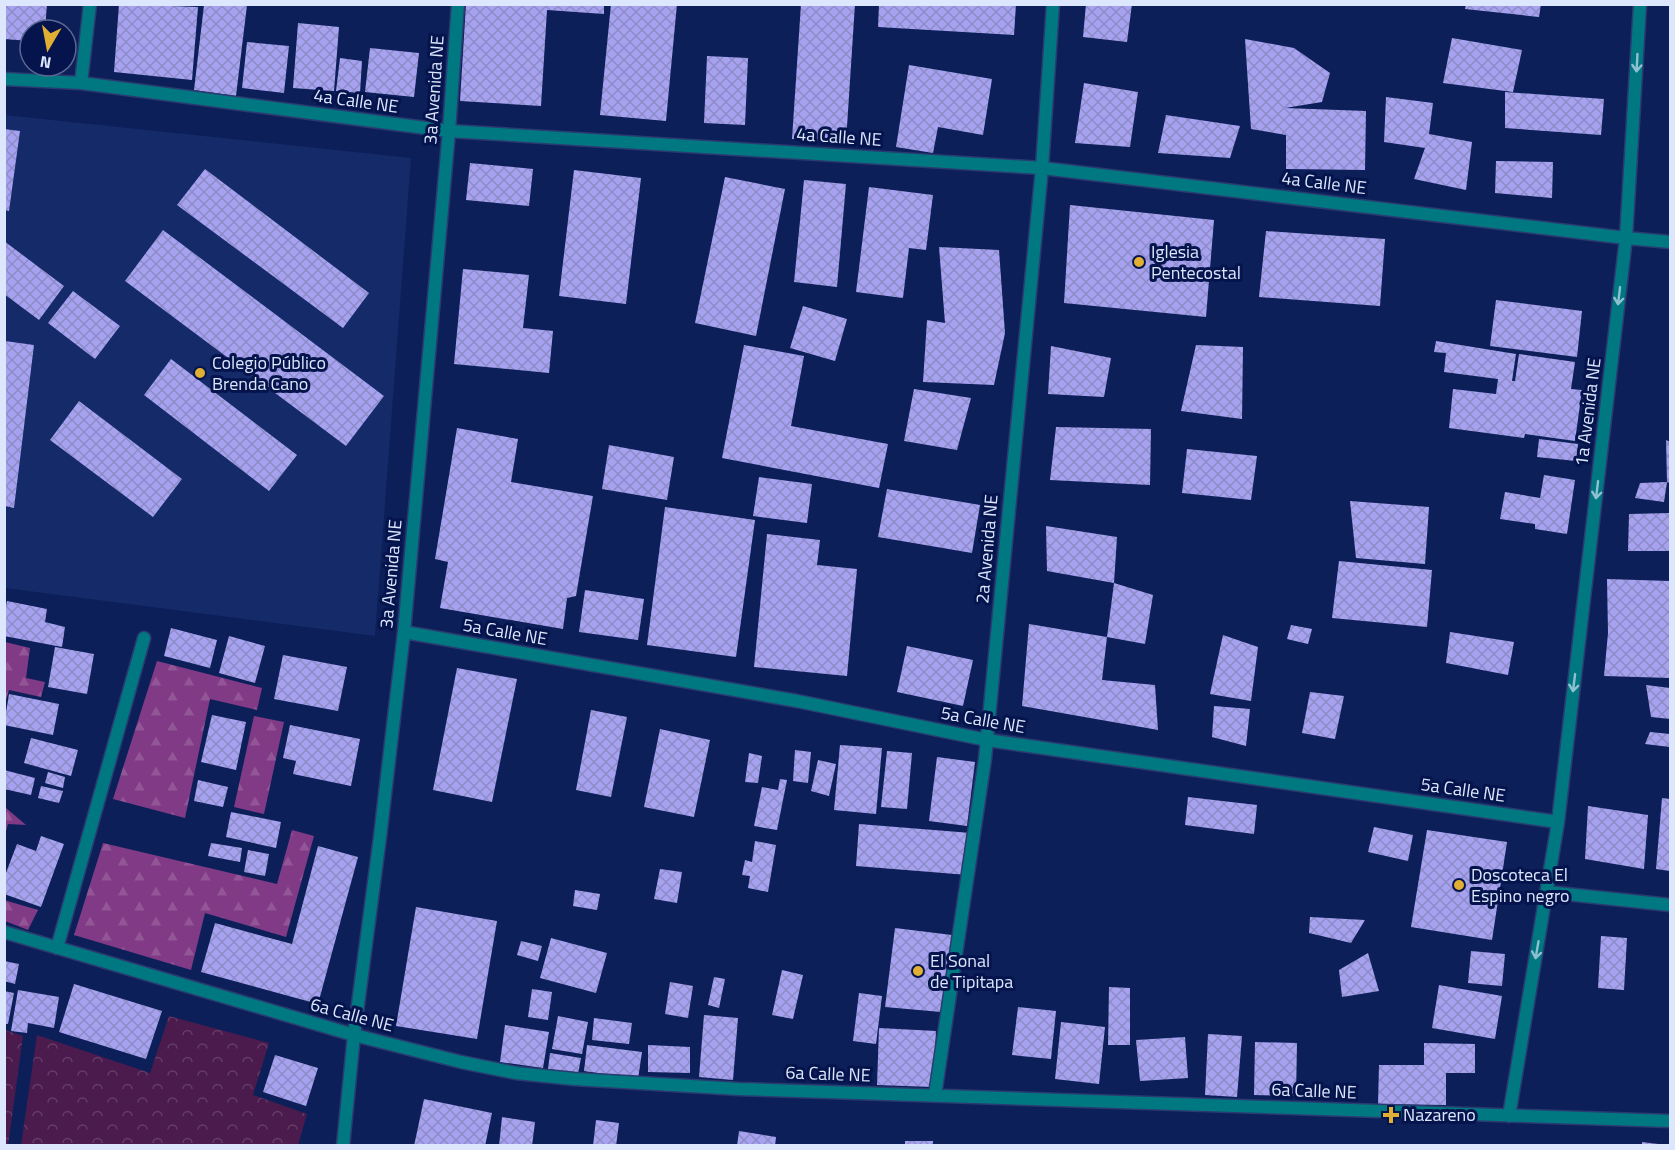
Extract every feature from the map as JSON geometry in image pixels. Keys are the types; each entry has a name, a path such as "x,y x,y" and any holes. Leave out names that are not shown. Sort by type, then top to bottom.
{"street":[{"path":"81,83 90,4"},
{"name":"3a Avenida NE","path":"343,1146 354,1035 404,632 449,131 458,4"},
{"name":"2a Avenida NE","path":"935,1095 987,740 1042,168 1053,4"},
{"name":"1a Avenida NE","path":"1509,1116 1558,822 1626,238 1640,4"},
{"name":"4a Calle NE","path":"4,79 81,83 449,131 1042,168 1671,242"},
{"name":"5a Calle NE","path":"404,632 797,701 987,740 1558,822"},
{"path":"57,948 144,638"},
{"path":"1547,892 1671,905"},
{"name":"6a Calle NE","path":"4,933 354,1035 461,1062 541,1076 739,1089 1671,1121"}],"shaded area":[{"name":"Colegio Público Brenda Cano","path":"5,115 411,158 375,636 5,588"}],"green space":[{"path":"5,642 30,648 26,678 45,682 41,697 9,690 5,703"},
{"path":"157,661 262,688 257,710 210,699 185,818 113,799"},
{"path":"254,716 284,722 264,814 234,807"},
{"path":"5,807 26,825 8,824 5,835"},
{"path":"292,830 314,836 286,937 205,913 191,970 74,935 103,843 277,884"},
{"path":"4,900 38,910 28,930 5,921"},
{"path":"169,1016 269,1043 253,1095 307,1114 298,1145 21,1145 37,1035 150,1073"},
{"path":"5,1030 23,1036 8,1146 4,1145"}],"building":[{"path":"4,4 47,4 46,18 18,18 18,40 4,39"},
{"path":"119,4 198,7 192,80 114,72"},
{"path":"466,4 604,4 604,14 547,10 541,106 460,101"},
{"path":"611,4 677,4 666,121 600,115"},
{"path":"801,4 855,4 846,142 792,139"},
{"path":"879,4 1016,4 1014,35 878,27"},
{"path":"1086,4 1132,4 1127,42 1083,37"},
{"path":"1466,4 1541,4 1539,17 1465,9"},
{"path":"204,5 247,5 236,96 194,90"},
{"path":"298,23 339,27 334,91 293,88"},
{"path":"1452,38 1522,50 1513,92 1443,83"},
{"path":"1245,39 1294,48 1330,73 1322,102 1285,108 1366,111 1365,170 1286,169 1286,135 1251,129"},
{"path":"247,42 289,46 284,93 242,88"},
{"path":"370,48 419,53 414,97 365,92"},
{"path":"707,56 748,58 745,125 704,123"},
{"path":"340,58 362,61 360,93 336,91"},
{"path":"909,65 992,79 983,135 938,127 933,153 896,147"},
{"path":"1084,83 1138,92 1130,147 1075,143"},
{"path":"1505,92 1604,99 1601,135 1505,128"},
{"path":"1386,97 1433,103 1429,134 1472,142 1466,190 1414,179 1425,148 1384,142"},
{"path":"1166,115 1240,126 1230,158 1158,153"},
{"path":"4,129 20,131 9,211 4,210"},
{"path":"1496,161 1553,162 1552,198 1495,193"},
{"path":"470,163 533,169 529,206 466,200"},
{"path":"205,169 369,293 343,328 177,205"},
{"path":"574,170 641,178 626,304 559,296"},
{"path":"725,177 785,189 756,336 695,323"},
{"path":"804,180 846,184 837,287 794,282"},
{"path":"869,187 933,195 926,250 909,248 903,298 856,292"},
{"name":"Iglesia Pentecostal","path":"1070,205 1214,220 1206,317 1064,303"},
{"path":"163,230 384,396 346,446 125,281"},
{"path":"1266,231 1385,239 1380,306 1259,297"},
{"path":"4,241 64,286 39,320 4,294"},
{"path":"939,247 999,250 1005,333 994,385 923,382 927,320 945,323"},
{"path":"463,269 529,275 523,328 553,331 549,373 454,364"},
{"path":"73,291 120,326 95,359 48,323"},
{"path":"1496,300 1582,311 1577,357 1490,346"},
{"path":"803,306 847,319 835,361 790,348"},
{"path":"5,341 34,345 14,508 5,506"},
{"path":"1436,341 1516,354 1512,381 1515,381 1519,354 1575,362 1571,389 1582,390 1575,441 1525,434 1524,438 1449,428 1453,389 1496,394 1498,379 1444,372 1446,353 1434,352"},
{"path":"744,345 804,356 791,426 888,444 879,488 722,458"},
{"path":"1196,345 1243,347 1242,419 1181,411"},
{"path":"1051,346 1111,358 1104,397 1048,394"},
{"path":"171,359 297,455 269,491 144,395"},
{"path":"914,389 971,398 957,450 904,441"},
{"path":"79,401 182,479 153,517 50,440"},
{"path":"1056,427 1151,429 1150,485 1050,480"},
{"path":"457,428 518,439 511,482 593,496 576,596 567,598 563,629 440,608 448,562 435,559"},
{"path":"1539,439 1578,444 1576,461 1537,457"},
{"path":"1666,440 1670,442 1670,483 1667,482"},
{"path":"609,445 674,457 667,500 602,489"},
{"path":"1187,449 1257,456 1251,500 1182,493"},
{"path":"1544,475 1575,480 1567,534 1535,529 1535,524 1500,519 1505,492 1540,498"},
{"path":"759,477 812,484 807,523 753,516"},
{"path":"1667,482 1664,502 1635,498 1640,483"},
{"path":"887,489 980,505 972,553 878,537"},
{"path":"1350,501 1429,507 1425,564 1356,558"},
{"path":"665,507 755,520 736,657 647,645"},
{"path":"1670,513 1670,551 1628,551 1629,514"},
{"path":"1046,526 1117,537 1114,583 1047,571"},
{"path":"767,534 820,540 817,565 857,569 847,676 754,667"},
{"path":"1339,561 1432,570 1427,627 1332,618"},
{"path":"1607,579 1670,581 1670,678 1604,676 1608,633"},
{"path":"1114,583 1153,595 1145,644 1107,637"},
{"path":"585,590 644,599 638,640 579,632"},
{"path":"7,601 47,609 45,622 65,627 62,647 4,636"},
{"path":"1029,624 1107,637 1102,680 1155,685 1158,730 1022,706"},
{"path":"1291,625 1312,629 1308,644 1287,639"},
{"path":"171,628 217,640 210,668 164,656"},
{"path":"1450,632 1514,642 1508,675 1446,663"},
{"path":"1223,635 1258,647 1251,701 1210,694"},
{"path":"229,636 265,646 255,683 219,673"},
{"path":"907,646 973,660 963,706 897,692"},
{"path":"55,647 94,654 87,694 48,687"},
{"path":"283,655 347,667 338,711 274,699"},
{"path":"457,668 517,679 492,802 433,790"},
{"path":"1646,685 1670,688 1670,719 1651,717"},
{"path":"1310,692 1344,696 1335,739 1302,733"},
{"path":"9,694 59,704 53,735 4,725"},
{"path":"1214,706 1250,709 1246,746 1212,737"},
{"path":"591,710 627,717 611,797 576,790"},
{"path":"212,715 246,722 236,770 201,762"},
{"path":"290,725 360,739 351,786 293,774 296,761 283,758"},
{"path":"660,729 710,740 694,817 644,807"},
{"path":"1650,732 1670,734 1670,747 1645,744"},
{"path":"31,738 78,750 71,776 24,763"},
{"path":"840,745 882,748 876,814 834,810"},
{"path":"795,750 811,752 808,783 793,781"},
{"path":"887,751 912,753 907,809 881,807"},
{"path":"749,753 762,756 758,783 745,782"},
{"path":"937,757 975,762 967,826 929,821"},
{"path":"818,760 836,764 829,796 811,791"},
{"path":"4,770 35,778 31,795 4,789"},
{"path":"48,772 65,777 63,788 45,783"},
{"path":"780,779 787,780 777,830 754,826 762,787 778,790"},
{"path":"198,780 228,787 223,807 194,801"},
{"path":"41,786 63,791 59,803 38,798"},
{"path":"1188,797 1257,805 1254,834 1185,825"},
{"path":"1662,798 1670,799 1670,871 1656,869"},
{"path":"1588,806 1648,815 1644,869 1585,859"},
{"path":"231,812 281,822 276,848 226,837"},
{"path":"859,824 971,833 968,875 856,866"},
{"path":"1374,827 1413,835 1408,861 1368,852"},
{"name":"Doscoteca El Espino negro","path":"1427,830 1507,842 1492,940 1411,927"},
{"path":"41,836 64,844 41,907 4,894 4,878 17,844 36,851"},
{"path":"755,841 776,845 768,892 748,888 750,876 742,875 745,860 752,862"},
{"path":"211,843 242,848 240,862 208,856"},
{"path":"318,846 358,857 318,1004 201,972 215,923 292,944"},
{"path":"248,850 269,854 265,876 244,872"},
{"path":"660,869 682,872 677,903 654,899"},
{"path":"575,890 600,894 597,910 573,906"},
{"path":"416,907 497,921 477,1039 396,1026"},
{"path":"1310,917 1365,920 1351,943 1309,933"},
{"name":"El Sonal de Tipitapa","path":"895,928 952,935 941,1012 885,1007"},
{"path":"1601,936 1627,938 1624,990 1598,988"},
{"path":"551,938 607,953 596,993 540,978"},
{"path":"521,941 542,946 538,961 517,955"},
{"path":"1471,951 1505,954 1502,986 1468,983"},
{"path":"1368,953 1379,991 1342,997 1339,970"},
{"path":"4,961 19,964 15,984 4,981"},
{"path":"782,970 803,975 793,1019 772,1015"},
{"path":"714,977 725,979 719,1008 708,1005"},
{"path":"670,982 693,986 688,1018 665,1014"},
{"path":"74,984 162,1011 146,1059 59,1032"},
{"path":"1439,985 1502,996 1495,1039 1432,1028"},
{"path":"1109,987 1130,988 1130,1045 1108,1045"},
{"path":"532,989 552,992 548,1020 528,1017"},
{"path":"18,990 59,997 54,1028 28,1023 27,1033 11,1031"},
{"path":"4,991 14,993 8,1024 4,1024"},
{"path":"859,993 882,996 876,1044 853,1041"},
{"path":"1018,1007 1056,1011 1051,1059 1012,1055"},
{"path":"704,1015 738,1018 733,1080 699,1077"},
{"path":"558,1016 588,1022 582,1054 552,1049"},
{"path":"594,1018 632,1023 629,1044 592,1040"},
{"path":"1061,1022 1105,1027 1099,1084 1055,1079"},
{"path":"505,1025 549,1032 543,1068 500,1062"},
{"path":"879,1028 936,1031 933,1087 877,1085"},
{"path":"1208,1034 1242,1036 1237,1097 1205,1095"},
{"path":"1185,1037 1188,1078 1140,1081 1136,1040"},
{"path":"1255,1042 1297,1043 1296,1096 1254,1095"},
{"path":"1424,1043 1475,1044 1475,1073 1446,1073 1446,1105 1378,1104 1379,1065 1424,1065"},
{"path":"587,1045 642,1052 638,1079 584,1071"},
{"path":"648,1045 690,1047 690,1073 648,1072"},
{"path":"550,1053 581,1058 578,1074 548,1069"},
{"path":"275,1055 318,1068 306,1106 263,1092"},
{"path":"424,1099 492,1113 485,1146 414,1146"},
{"path":"502,1117 535,1122 532,1146 499,1146"},
{"path":"596,1120 619,1123 616,1146 593,1146"},
{"path":"739,1131 776,1137 775,1146 737,1146"},
{"path":"905,1141 933,1141 933,1146 905,1146"},
{"path":"1642,1142 1658,1144 1658,1146 1642,1146"}],"place":[{"name":"Iglesia Pentecostal","path":"1139,262"},
{"name":"Colegio Público Brenda Cano","path":"200,373"},
{"name":"Doscoteca El Espino negro","path":"1459,885"},
{"name":"El Sonal de Tipitapa","path":"918,971"},
{"name":"Nazareno","path":"1391,1115"}]}
